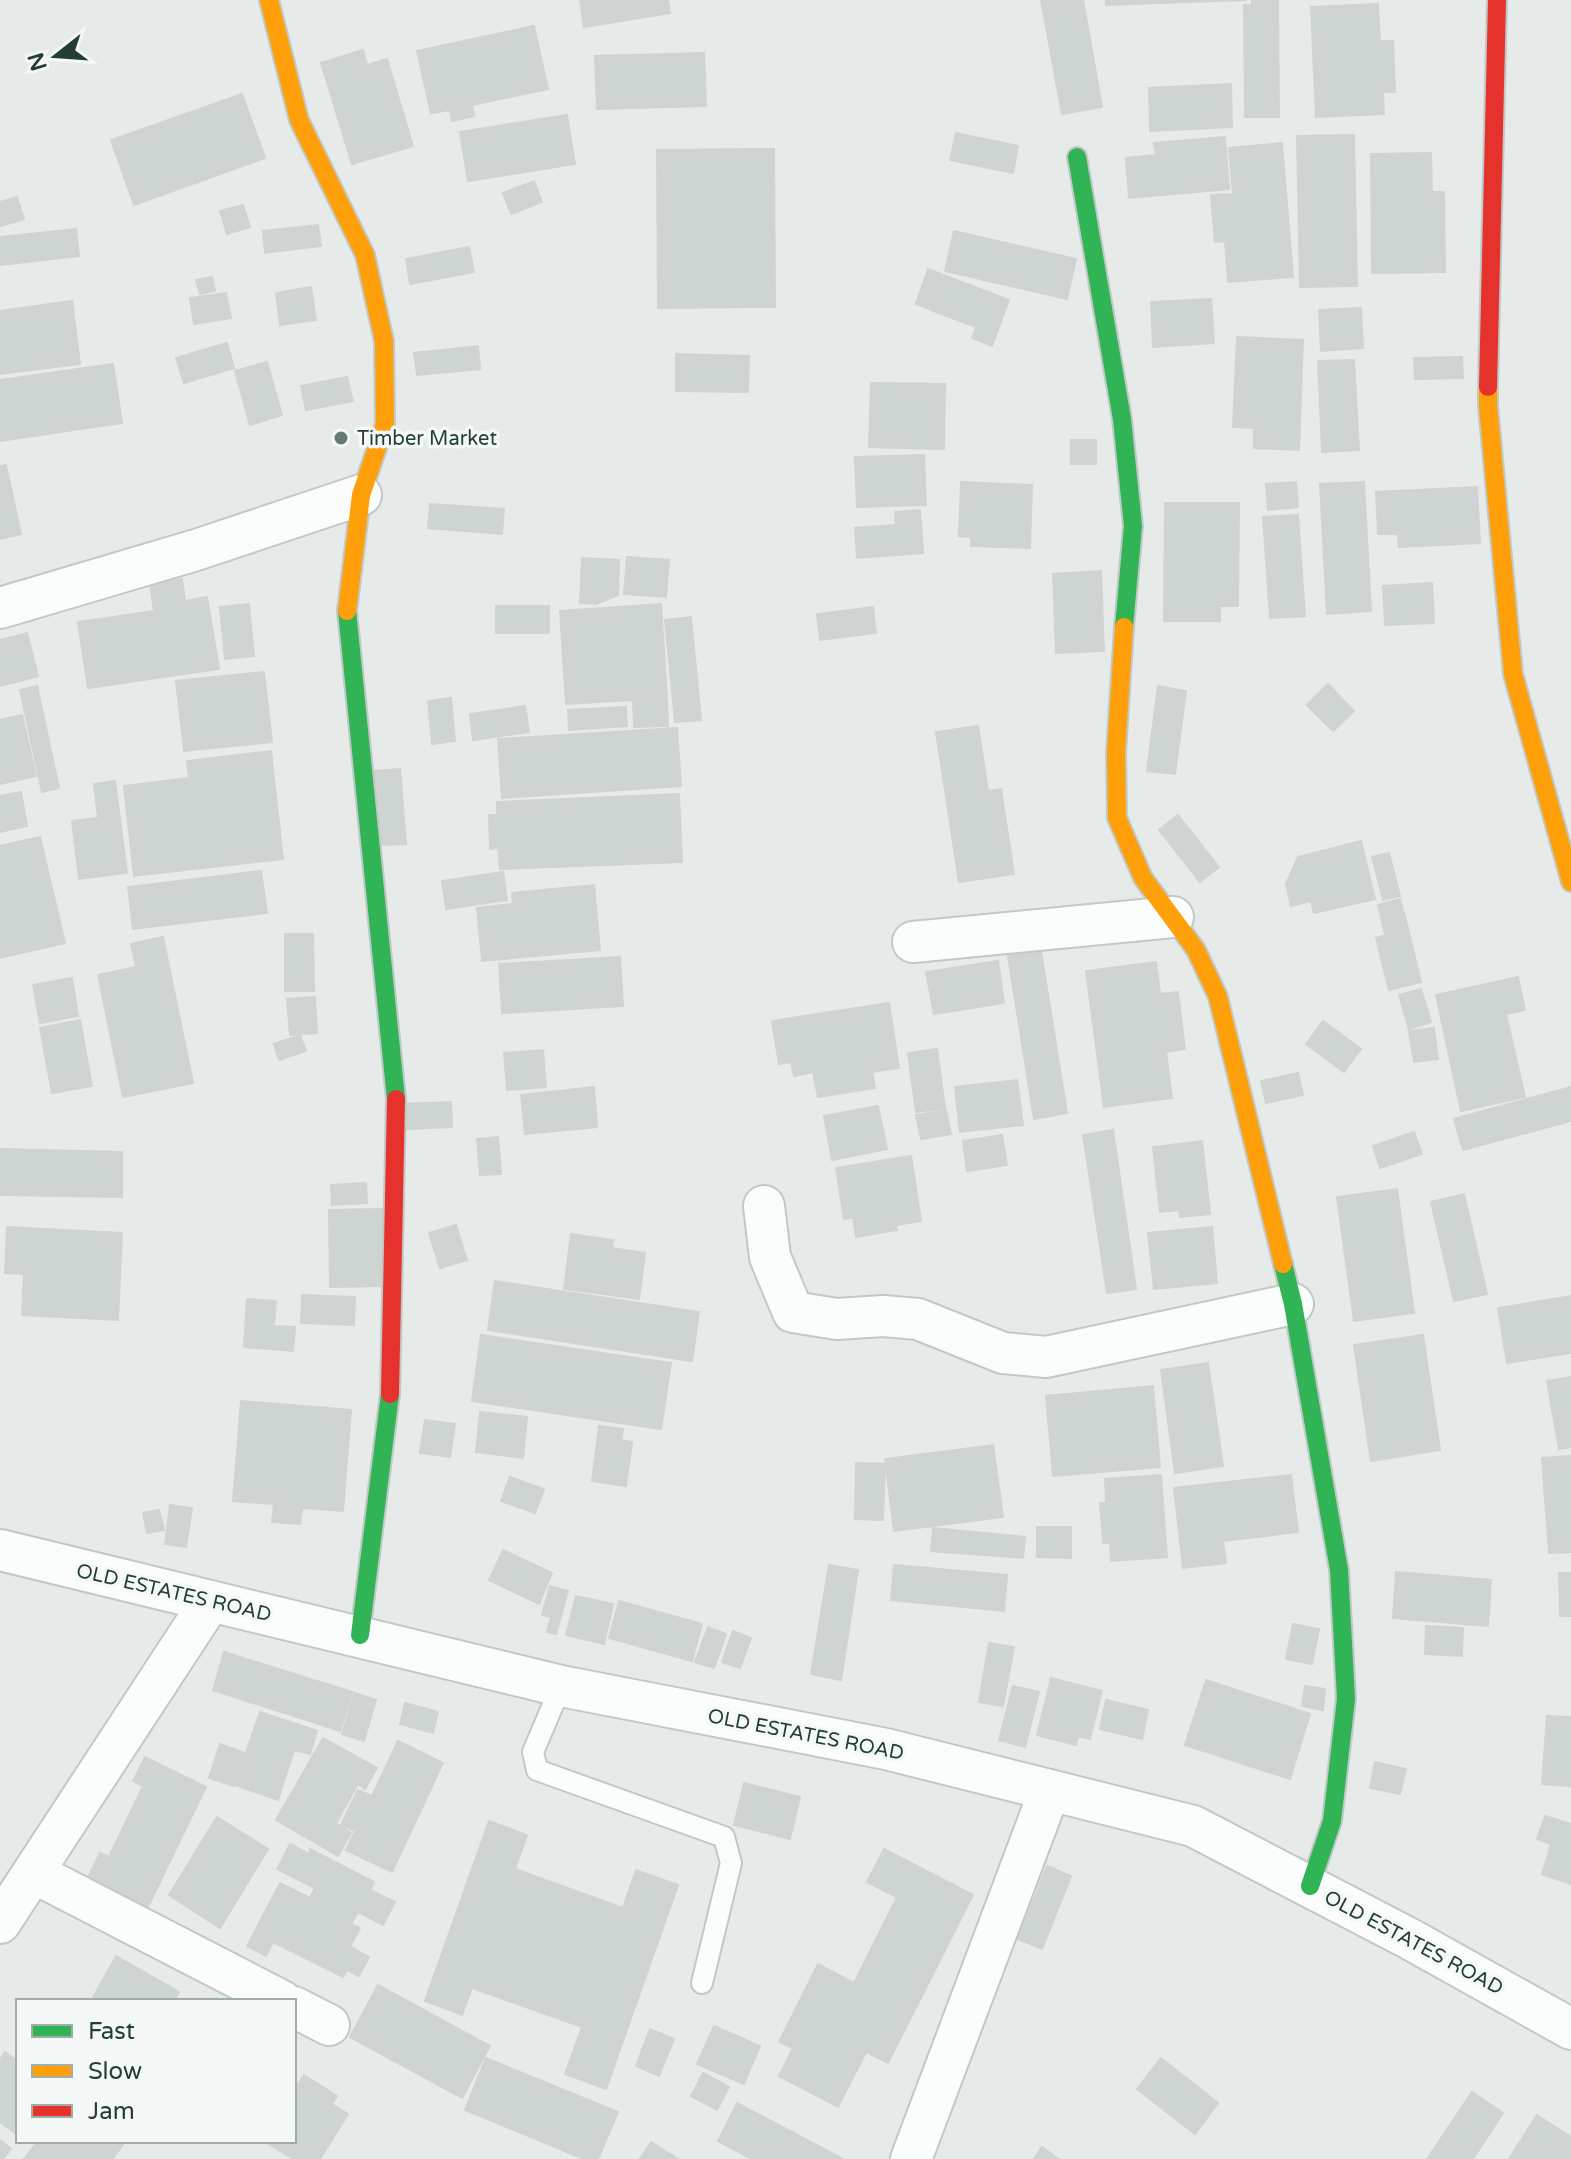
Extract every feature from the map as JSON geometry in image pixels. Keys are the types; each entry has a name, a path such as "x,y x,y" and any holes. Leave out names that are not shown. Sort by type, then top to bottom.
{"street":[{"path":"269,0 299,120 365,255 384,341 385,424 361,495 347,607 396,1088 390,1395 360,1635"},
{"path":"1497,0 1488,406 1513,674 1571,882"},
{"path":"1077,157 1122,419 1133,526 1116,752 1117,818 1143,878 1196,950 1218,997 1293,1304 1339,1570 1346,1699 1332,1821 1310,1886"},
{"path":"0,608 182,555 361,495"},
{"path":"913,942 1173,917"},
{"path":"764,1206 770,1257 793,1312 837,1319 883,1316 918,1319 1003,1353 1046,1357 1293,1304"},
{"name":"OLD ESTATES ROAD","path":"0,1550 561,1686 886,1749 1193,1826 1310,1886 1571,2029"},
{"path":"0,1923 210,1602"},
{"path":"911,2159 1050,1790"},
{"path":"34,1873 278,1999"},
{"path":"296,2008 329,2025"}],"lane":[{"path":"561,1686 533,1752 537,1770 724,1837 731,1863 702,1983"}],"building":[{"path":"580,0 668,0 670,13 584,27"},
{"path":"1041,0 1083,0 1102,107 1062,114"},
{"path":"1106,0 1246,0 1106,5"},
{"path":"1252,0 1278,0 1279,117 1245,117 1244,5 1252,5"},
{"path":"1378,4 1380,41 1393,41 1395,92 1383,92 1384,114 1316,117 1311,7"},
{"path":"534,26 548,89 472,105 474,116 452,121 450,110 431,113 417,51"},
{"path":"363,50 367,65 387,59 413,146 352,164 321,63"},
{"path":"704,53 706,106 597,109 595,56"},
{"path":"1231,84 1232,127 1150,131 1149,88"},
{"path":"242,94 265,158 134,205 111,140"},
{"path":"567,115 575,164 468,181 460,132"},
{"path":"956,133 1018,146 1013,173 950,160"},
{"path":"1354,135 1357,286 1300,287 1297,136"},
{"path":"1225,137 1229,189 1129,198 1126,158 1156,155 1154,143"},
{"path":"1282,143 1293,277 1228,282 1225,241 1215,242 1211,195 1233,194 1229,148"},
{"path":"774,149 775,307 658,308 657,150"},
{"path":"1431,153 1432,192 1444,192 1445,272 1372,273 1371,154"},
{"path":"534,181 542,202 511,214 503,193"},
{"path":"17,197 24,219 1,226 0,202"},
{"path":"243,205 250,227 227,234 220,211"},
{"path":"318,225 321,246 265,253 263,231"},
{"path":"76,229 79,256 0,265 0,237"},
{"path":"954,231 1076,259 1067,299 945,271"},
{"path":"469,247 474,272 410,284 406,259"},
{"path":"928,269 944,275 932,310 916,304"},
{"path":"946,276 1009,300 992,346 972,338 976,327 933,311"},
{"path":"212,277 215,291 200,294 196,280"},
{"path":"311,287 316,320 280,325 276,293"},
{"path":"226,293 231,318 194,324 190,298"},
{"path":"1211,299 1214,343 1153,347 1151,302"},
{"path":"72,301 80,364 0,374 0,311"},
{"path":"1361,308 1363,348 1321,351 1319,310"},
{"path":"1237,337 1303,340 1299,450 1254,448 1254,428 1233,427"},
{"path":"227,343 234,368 184,383 176,358"},
{"path":"478,346 480,369 417,375 414,353"},
{"path":"676,354 749,356 748,392 676,391"},
{"path":"1462,357 1463,378 1415,379 1414,358"},
{"path":"1354,360 1359,450 1322,452 1318,361"},
{"path":"267,362 282,415 250,425 235,371"},
{"path":"113,364 122,423 0,441 0,380"},
{"path":"347,377 353,401 306,410 301,386"},
{"path":"871,383 945,384 944,449 869,447"},
{"path":"1071,440 1096,440 1096,464 1071,464"},
{"path":"924,455 926,505 857,507 855,457"},
{"path":"6,465 21,534 0,539 0,466"},
{"path":"961,482 1032,485 1030,548 971,546 971,537 959,536"},
{"path":"1296,482 1298,507 1268,510 1266,484"},
{"path":"1364,482 1371,611 1327,614 1320,484"},
{"path":"1477,487 1480,543 1399,547 1398,534 1378,534 1376,492"},
{"path":"1165,503 1239,503 1238,606 1220,606 1220,621 1164,621"},
{"path":"430,504 504,509 502,534 428,528"},
{"path":"920,510 923,553 857,558 855,528 896,525 895,512"},
{"path":"1298,515 1305,616 1270,618 1263,517"},
{"path":"627,557 669,560 666,597 624,594"},
{"path":"582,558 619,560 618,595 596,604 580,603"},
{"path":"1101,571 1104,651 1056,653 1053,574"},
{"path":"182,579 185,601 207,597 219,669 88,688 78,622 154,611 150,583"},
{"path":"1432,583 1434,623 1385,625 1383,586"},
{"path":"249,604 254,656 225,659 220,607"},
{"path":"661,604 667,698 566,704 560,611"},
{"path":"496,606 549,606 549,633 496,633"},
{"path":"873,607 876,633 820,640 817,614"},
{"path":"691,617 701,720 675,722 665,620"},
{"path":"27,633 38,676 0,686 0,640"},
{"path":"264,672 272,742 184,751 176,681"},
{"path":"1328,684 1354,711 1333,731 1307,705"},
{"path":"37,686 59,788 42,792 20,690"},
{"path":"1158,686 1186,691 1175,774 1147,771"},
{"path":"451,698 455,741 432,744 428,701"},
{"path":"667,700 668,726 634,727 633,701"},
{"path":"525,706 529,732 473,740 470,714"},
{"path":"626,707 627,726 569,730 568,710"},
{"path":"22,715 36,776 0,784 0,720"},
{"path":"978,726 988,791 1001,789 1014,874 959,882 936,732"},
{"path":"677,728 681,786 502,798 498,739"},
{"path":"271,751 283,859 134,876 124,786 189,778 187,761"},
{"path":"400,769 406,844 379,845 374,771"},
{"path":"115,781 127,873 79,879 72,821 98,818 94,784"},
{"path":"21,792 27,826 0,832 0,796"},
{"path":"679,794 682,862 500,869 498,848 490,849 489,815 497,815 497,802"},
{"path":"1178,815 1219,867 1200,882 1159,830"},
{"path":"40,837 65,943 0,958 0,846"},
{"path":"1361,841 1375,899 1314,913 1311,901 1291,906 1286,884 1298,857"},
{"path":"1389,853 1400,896 1383,900 1372,857"},
{"path":"261,871 267,913 133,929 128,887"},
{"path":"503,872 507,900 446,909 442,881"},
{"path":"594,885 600,950 482,961 477,908 513,904 512,893"},
{"path":"1400,899 1408,928 1385,934 1378,905"},
{"path":"1408,929 1421,982 1389,990 1376,938"},
{"path":"285,934 313,934 314,991 285,991"},
{"path":"163,937 193,1083 123,1097 98,975 136,967 131,944"},
{"path":"1041,951 1067,1113 1034,1119 1008,956"},
{"path":"620,957 623,1006 502,1013 499,964"},
{"path":"998,961 1004,1003 934,1014 926,972"},
{"path":"1156,962 1160,994 1178,992 1185,1049 1166,1052 1172,1098 1104,1107 1086,971"},
{"path":"1518,977 1525,1010 1506,1014 1525,1097 1461,1111 1436,995"},
{"path":"72,978 78,1016 40,1023 33,985"},
{"path":"1421,989 1431,1022 1409,1029 1399,995"},
{"path":"315,997 317,1033 290,1035 287,999"},
{"path":"889,1003 899,1068 872,1072 875,1088 818,1097 813,1072 794,1076 791,1062 779,1064 772,1021"},
{"path":"80,1020 92,1086 52,1093 40,1028"},
{"path":"1323,1021 1361,1049 1344,1072 1306,1044"},
{"path":"1434,1028 1438,1059 1414,1062 1409,1031"},
{"path":"300,1035 306,1051 279,1060 274,1044"},
{"path":"937,1049 945,1108 916,1112 908,1053"},
{"path":"543,1050 546,1087 507,1090 504,1053"},
{"path":"1298,1073 1303,1095 1266,1103 1261,1081"},
{"path":"1017,1080 1023,1125 960,1132 955,1087"},
{"path":"594,1087 597,1127 525,1134 521,1095"},
{"path":"1571,1087 1571,1121 1463,1150 1454,1119"},
{"path":"451,1102 452,1127 405,1129 404,1104"},
{"path":"878,1106 887,1149 832,1160 824,1116"},
{"path":"946,1110 951,1134 921,1139 916,1115"},
{"path":"1113,1130 1136,1289 1107,1293 1083,1135"},
{"path":"1414,1132 1422,1154 1380,1168 1373,1146"},
{"path":"1002,1135 1007,1165 967,1171 963,1141"},
{"path":"498,1137 501,1174 480,1175 477,1139"},
{"path":"1202,1141 1210,1214 1180,1217 1179,1210 1160,1212 1153,1147"},
{"path":"0,1149 122,1152 122,1197 0,1195"},
{"path":"911,1156 921,1221 896,1225 897,1230 856,1237 853,1217 844,1219 836,1168"},
{"path":"366,1183 367,1203 332,1205 331,1185"},
{"path":"1397,1189 1414,1313 1354,1321 1337,1197"},
{"path":"1464,1194 1487,1294 1454,1301 1431,1202"},
{"path":"382,1209 383,1286 330,1287 329,1210"},
{"path":"456,1225 467,1260 440,1268 429,1233"},
{"path":"7,1227 122,1233 118,1320 22,1315 24,1274 5,1273"},
{"path":"1212,1227 1217,1283 1154,1289 1148,1233"},
{"path":"571,1234 613,1240 612,1248 645,1253 639,1299 564,1289"},
{"path":"495,1281 699,1312 692,1361 488,1330"},
{"path":"302,1295 355,1297 354,1325 301,1323"},
{"path":"1571,1296 1571,1353 1507,1363 1498,1308"},
{"path":"247,1299 276,1301 274,1326 295,1327 293,1351 244,1347"},
{"path":"481,1335 671,1363 661,1429 472,1401"},
{"path":"1423,1335 1440,1450 1371,1461 1354,1345"},
{"path":"1208,1363 1223,1466 1175,1473 1161,1370"},
{"path":"1571,1377 1571,1447 1559,1449 1547,1381"},
{"path":"1153,1386 1160,1467 1053,1476 1046,1396"},
{"path":"241,1401 351,1410 343,1511 302,1508 300,1524 272,1522 274,1504 233,1501"},
{"path":"480,1412 527,1417 523,1458 476,1452"},
{"path":"425,1420 455,1424 450,1457 420,1453"},
{"path":"599,1426 623,1429 621,1440 632,1442 626,1486 592,1481"},
{"path":"993,1445 1003,1517 894,1531 885,1459"},
{"path":"1571,1456 1571,1552 1549,1553 1542,1458"},
{"path":"856,1463 885,1464 883,1520 855,1519"},
{"path":"1161,1475 1167,1557 1111,1561 1110,1543 1103,1543 1100,1503 1106,1503 1105,1479"},
{"path":"1291,1475 1298,1532 1223,1541 1226,1563 1183,1568 1174,1488"},
{"path":"510,1477 544,1489 535,1513 501,1501"},
{"path":"170,1505 192,1508 186,1547 165,1544"},
{"path":"159,1510 164,1530 147,1533 143,1513"},
{"path":"1037,1527 1071,1527 1071,1558 1037,1557"},
{"path":"933,1528 1025,1537 1023,1558 931,1551"},
{"path":"503,1550 552,1573 539,1604 489,1580"},
{"path":"829,1565 858,1570 841,1680 811,1674"},
{"path":"894,1565 1007,1575 1004,1611 891,1600"},
{"path":"1396,1572 1491,1580 1488,1626 1393,1618"},
{"path":"1559,1573 1571,1573 1571,1616 1560,1616"},
{"path":"550,1586 568,1591 556,1634 547,1632 551,1617 542,1615"},
{"path":"576,1596 613,1604 604,1644 566,1635"},
{"path":"619,1601 702,1624 692,1661 609,1638"},
{"path":"1293,1624 1319,1629 1312,1664 1286,1659"},
{"path":"1426,1626 1463,1628 1462,1656 1425,1654"},
{"path":"708,1627 726,1634 714,1668 695,1662"},
{"path":"733,1631 751,1638 740,1668 722,1662"},
{"path":"989,1643 1014,1647 1003,1706 979,1702"},
{"path":"224,1652 352,1692 340,1731 213,1690"},
{"path":"1051,1678 1102,1691 1090,1739 1078,1736 1076,1745 1037,1735"},
{"path":"1206,1680 1310,1714 1290,1779 1185,1745"},
{"path":"1013,1686 1039,1692 1025,1747 999,1740"},
{"path":"1305,1686 1325,1689 1323,1710 1302,1706"},
{"path":"354,1693 376,1700 364,1741 342,1734"},
{"path":"1106,1700 1148,1710 1142,1739 1100,1729"},
{"path":"405,1703 438,1712 433,1733 400,1724"},
{"path":"260,1712 317,1731 310,1754 294,1750 278,1800 235,1785"},
{"path":"1547,1716 1571,1717 1571,1786 1542,1784"},
{"path":"323,1738 377,1768 365,1789 358,1784 336,1823 351,1833 338,1856 276,1820"},
{"path":"398,1741 443,1763 392,1872 346,1850 355,1831 341,1825 358,1790 372,1796"},
{"path":"220,1744 245,1753 234,1786 209,1778"},
{"path":"145,1757 206,1787 147,1909 87,1879 100,1853 109,1857 143,1786 133,1781"},
{"path":"1375,1762 1406,1769 1400,1794 1370,1788"},
{"path":"744,1783 800,1797 790,1839 734,1825"},
{"path":"1545,1816 1571,1824 1571,1884 1542,1874 1551,1844 1537,1839"},
{"path":"217,1817 268,1849 220,1928 169,1895"},
{"path":"489,1821 527,1835 515,1869 623,1908 636,1870 678,1885 606,2089 565,2074 582,2027 472,1988 462,2015 425,2001"},
{"path":"290,1844 309,1854 310,1849 374,1882 370,1890 395,1902 383,1925 358,1912 351,1924 360,1928 350,1947 369,1957 359,1976 347,1970 343,1977 273,1942 266,1956 247,1946 280,1883 310,1898 315,1888 277,1869"},
{"path":"884,1849 973,1895 888,2063 866,2052 838,2107 779,2076 793,2048 779,2042 818,1964 854,1983 897,1897 867,1882"},
{"path":"1047,1866 1071,1876 1042,1949 1018,1939"},
{"path":"116,1956 179,1992 175,1999 92,1999"},
{"path":"378,1985 490,2046 462,2098 350,2037"},
{"path":"714,2026 760,2046 744,2084 697,2064"},
{"path":"650,2029 674,2039 659,2076 636,2066"},
{"path":"5,2052 16,2060 16,2134 0,2122 0,2060"},
{"path":"486,2058 618,2112 598,2159 584,2159 465,2110"},
{"path":"1161,2058 1218,2103 1195,2134 1137,2089"},
{"path":"703,2073 729,2087 717,2110 691,2096"},
{"path":"304,2075 337,2096 332,2104 348,2114 320,2159 293,2159 267,2143 296,2143 296,2082 299,2084"},
{"path":"1472,2092 1503,2113 1473,2159 1427,2159"},
{"path":"737,2103 843,2159 752,2159 718,2141"},
{"path":"1537,2115 1571,2137 1571,2159 1509,2159"},
{"path":"0,2140 11,2149 3,2159 0,2159"},
{"path":"651,2142 678,2159 640,2159"},
{"path":"36,2143 124,2143 112,2159 24,2159"},
{"path":"1042,2147 1059,2159 1034,2159"}],"traffic: fast":[{"path":"1077,157 1122,419 1133,526 1124,627"},
{"path":"347,611 396,1099"},
{"path":"1283,1264 1293,1304 1339,1570 1346,1699 1332,1821 1310,1886"},
{"path":"360,1635 390,1394"}],"traffic: slow":[{"path":"269,0 299,120 365,255 384,341 385,424 361,495 347,611"},
{"path":"1488,387 1513,674 1571,882"},
{"path":"1124,627 1116,752 1117,818 1143,878 1196,950 1218,997 1283,1264"}],"traffic: jam":[{"path":"1488,387 1497,0"},
{"path":"390,1394 396,1099"}],"place":[{"name":"Timber Market","path":"341,438"}]}
